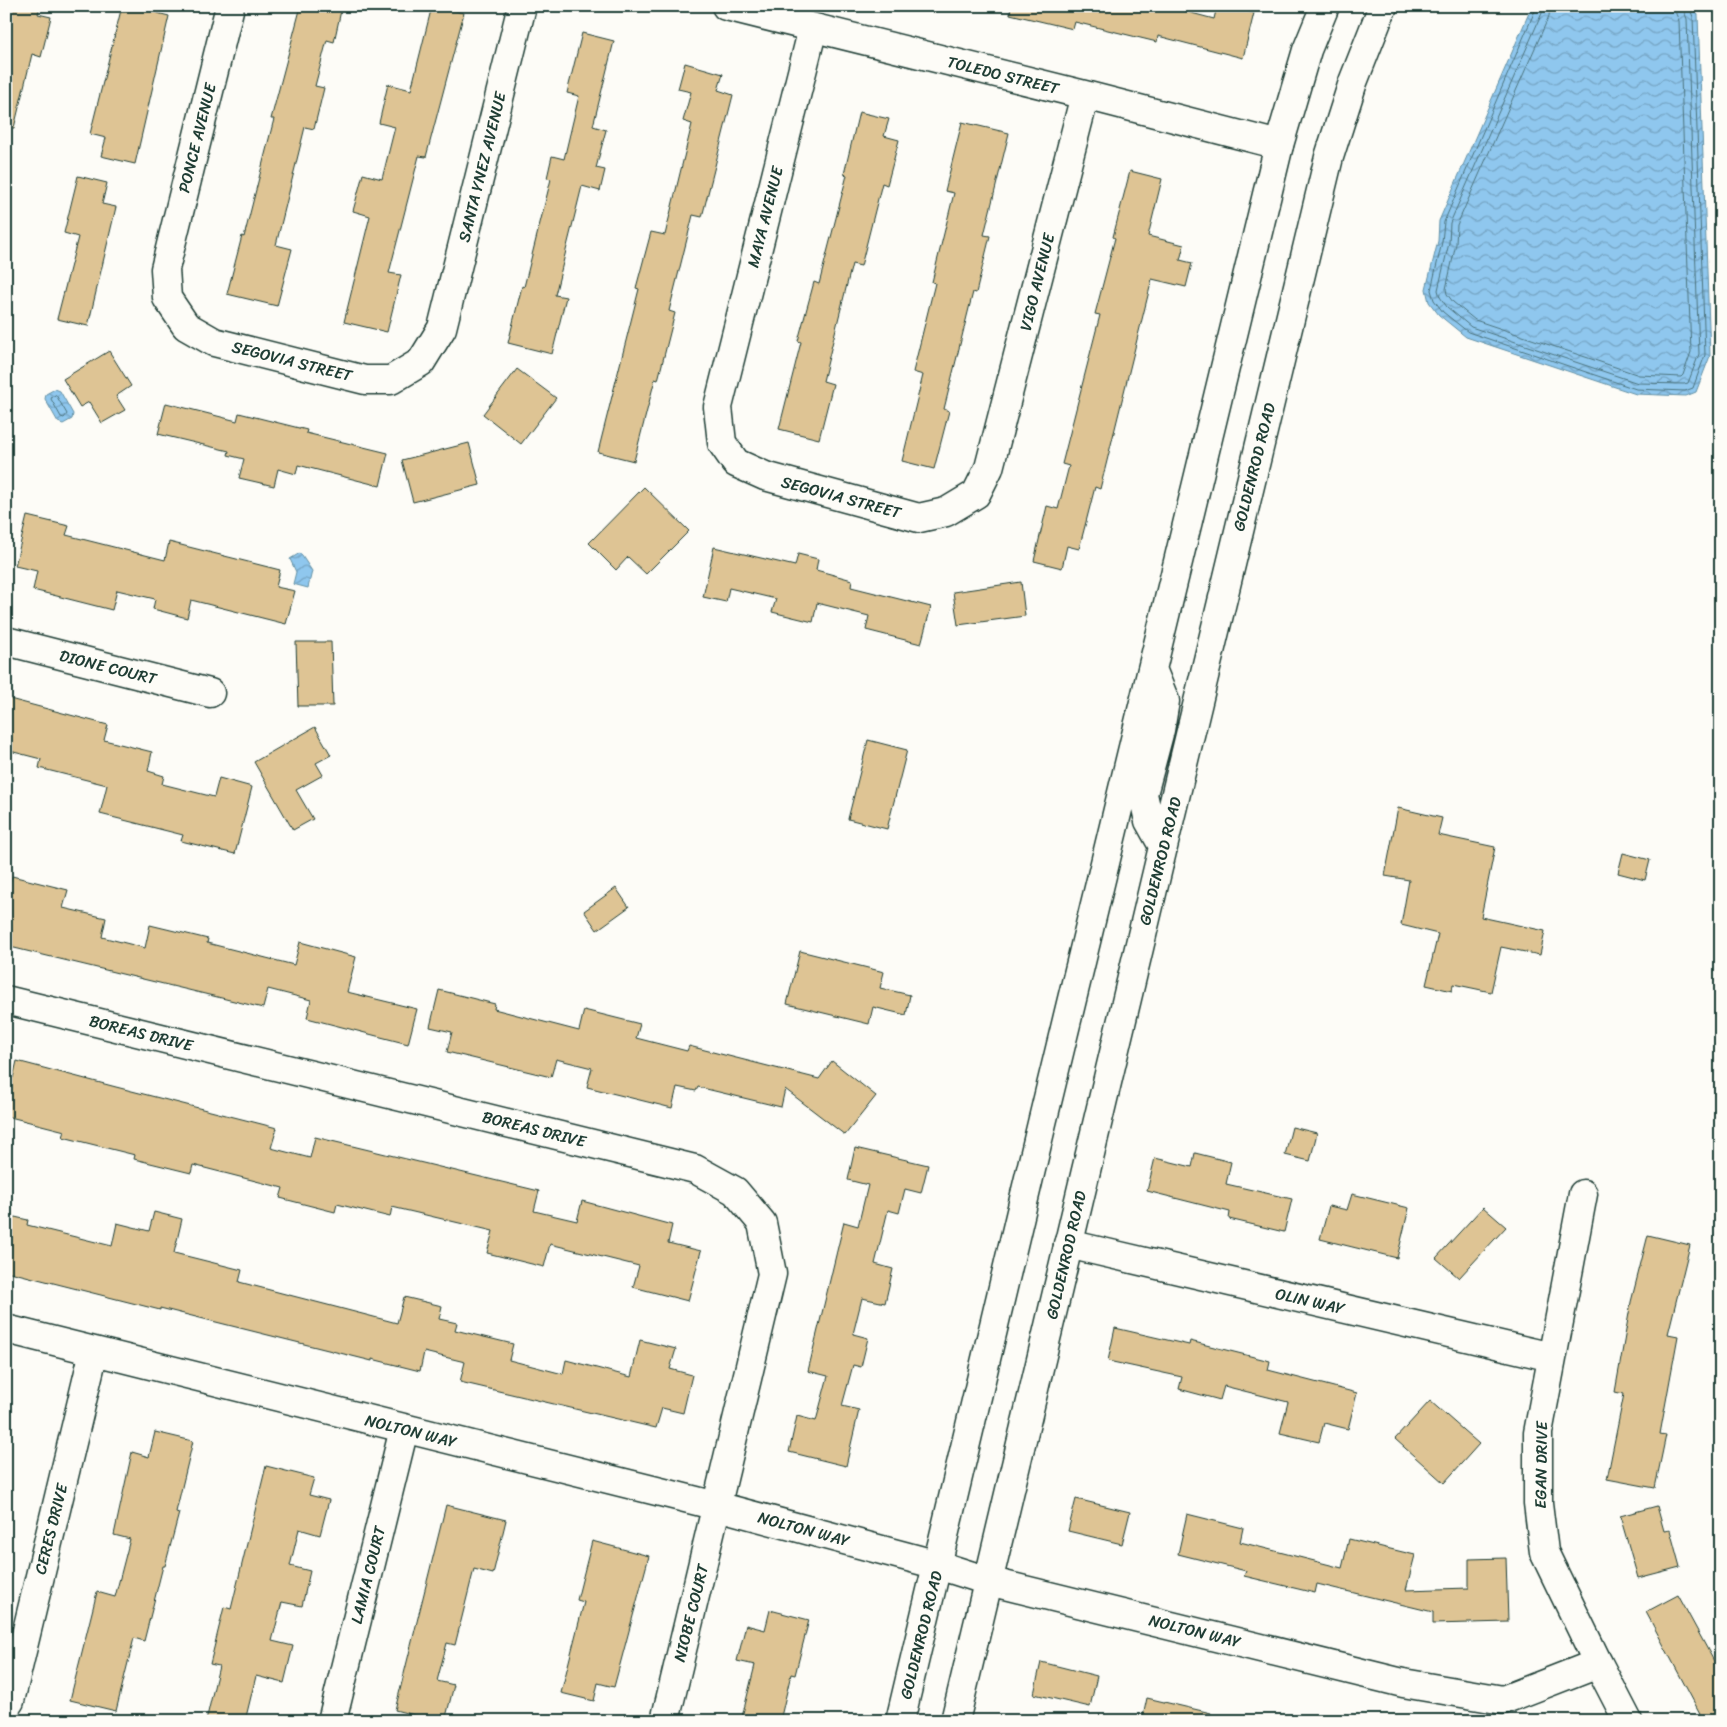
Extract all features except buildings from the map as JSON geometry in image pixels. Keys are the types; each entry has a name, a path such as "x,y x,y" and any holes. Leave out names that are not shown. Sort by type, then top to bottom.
{"street":[{"name":"PONCE AVENUE","path":"164,269 230,6"},
{"name":"SANTA YNEZ AVENUE","path":"442,328 522,6"},
{"name":"TOLEDO STREET","path":"726,6 1280,145"},
{"name":"GOLDENROD ROAD","path":"900,1721 1042,1123 1280,145 1307,50 1325,6"},
{"name":"GOLDENROD ROAD","path":"955,1721 1329,158 1353,82 1383,6"},
{"name":"MAYA AVENUE","path":"718,407 812,28"},
{"name":"VIGO AVENUE","path":"989,468 1085,95"},
{"name":"SEGOVIA STREET","path":"164,269 167,298 186,326 214,342 365,380 391,380 421,362 442,328"},
{"name":"SEGOVIA STREET","path":"718,407 722,443 736,463 765,476 919,518 946,512 976,494 989,468"},
{"name":"DIONE COURT","path":"6,641 210,693"},
{"path":"1152,670 1165,701 1160,730 1144,794 1149,821 1163,846"},
{"name":"BOREAS DRIVE","path":"6,1000 696,1169 735,1191 762,1224 772,1274 717,1506"},
{"name":"EGAN DRIVE","path":"1583,1194 1538,1434 1538,1503 1544,1552 1628,1721"},
{"name":"OLIN WAY","path":"1068,1244 1552,1357"},
{"name":"NOLTON WAY","path":"6,1329 717,1506 938,1564 988,1581 1403,1683 1503,1700 1598,1664"},
{"name":"CERES DRIVE","path":"6,1707 10,1701 94,1351"},
{"name":"LAMIA COURT","path":"332,1721 404,1429"},
{"name":"NIOBE COURT","path":"665,1721 717,1506"}],"water":[{"path":"1532,6 1693,6 1698,15 1710,356 1696,392 1686,396 1636,394 1466,337 1439,315 1429,302 1426,289 1438,241 1439,221"},
{"path":"55,389 60,391 73,414 72,419 63,424 58,422 45,399 46,394"},
{"path":"300,553 312,571 308,588 293,584 296,572 290,559"}]}
